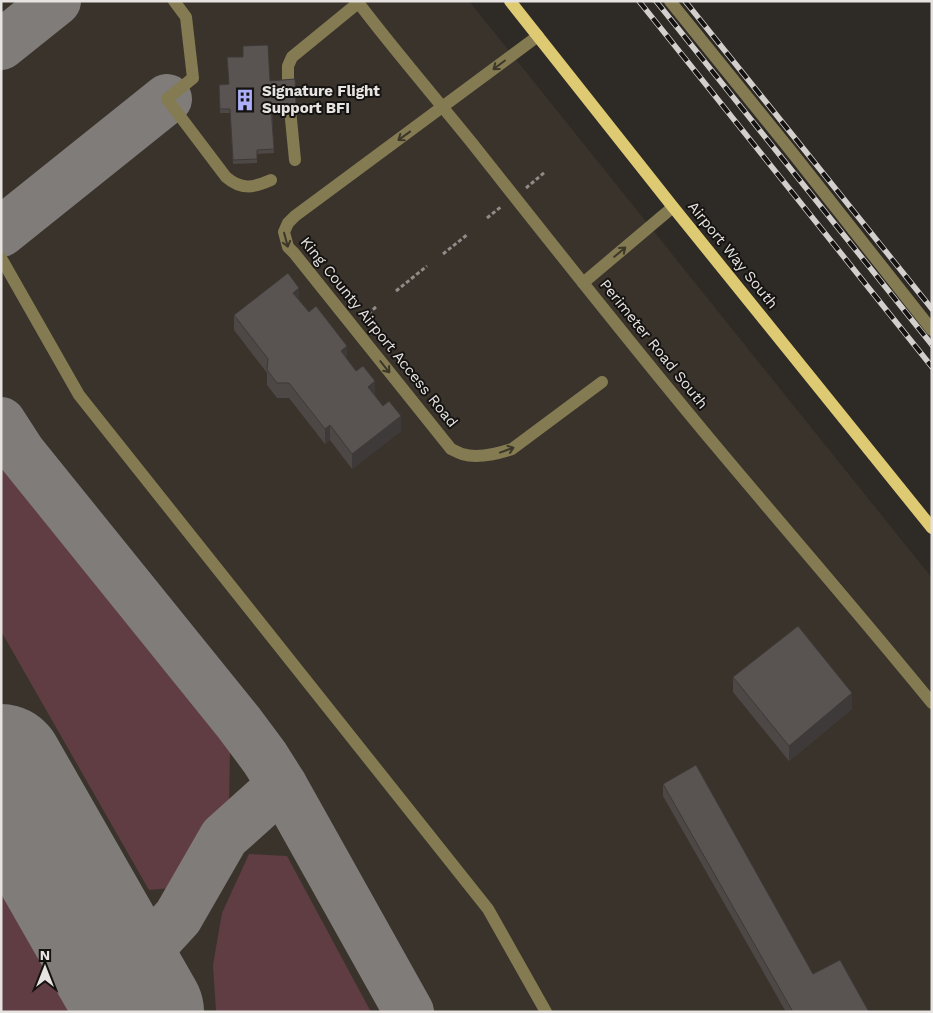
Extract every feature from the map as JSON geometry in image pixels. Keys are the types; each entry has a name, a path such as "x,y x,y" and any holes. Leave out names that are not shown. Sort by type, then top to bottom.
{"main road":[{"name":"Airport Way South","path":"510,1 673,207 932,528"}],"lane":[{"path":"174,1 186,17 193,78 167,99 226,177 233,183 250,186 260,185 271,180"},
{"path":"670,1 932,330"},
{"path":"288,82 288,66 292,57 358,2"},
{"name":"Perimeter Road South","path":"358,2 710,439 932,703"},
{"name":"King County Airport Access Road","path":"538,36 296,216 288,223 284,232 288,247 451,449 462,454 476,456 496,454 512,449 602,382"},
{"path":"290,109 295,160"},
{"path":"583,283 673,207"},
{"path":"1,258 79,395 488,910 546,1012"}],"path":[{"path":"523,190 545,172"},
{"path":"487,218 506,204"},
{"path":"442,254 468,234"},
{"path":"396,291 428,266"},
{"path":"362,318 376,307"}],"shaded area":[{"path":"1,1 469,1 932,578 932,1012 1,1012"},
{"path":"1,463 209,718 230,752 229,801 191,866 172,888 149,890 1,631"},
{"path":"249,854 287,856 371,1012 216,1012 213,965 222,913"},
{"path":"1,877 79,1012 1,1012"}],"building":[{"name":"Signature Flight Support BFI","path":"268,45 270,81 295,79 296,105 271,107 274,149 257,150 257,159 233,160 230,109 220,109 219,85 229,84 227,57 243,57 243,46"},
{"path":"288,273 299,288 293,293 309,312 316,306 347,346 341,351 356,371 363,366 375,381 368,387 383,406 389,401 401,416 352,454 330,425 325,429 289,383 277,383 267,370 268,359 234,315"},
{"path":"798,626 852,693 789,746 733,677"},
{"path":"696,765 813,974 840,960 869,1012 793,1012 663,784"}],"taxiway":[{"path":"1,45 56,1"},
{"path":"1,232 167,99"},
{"path":"1,422 21,453 239,723 265,758 409,1012"},
{"path":"122,978 178,917 224,837 282,785"}],"runway":[{"path":"1,767 141,1012"}],"railway":[{"path":"639,1 932,367"},
{"path":"656,1 932,345"},
{"path":"685,1 932,309"}],"place":[{"name":"Signature Flight Support BFI","path":"245,100"}]}
